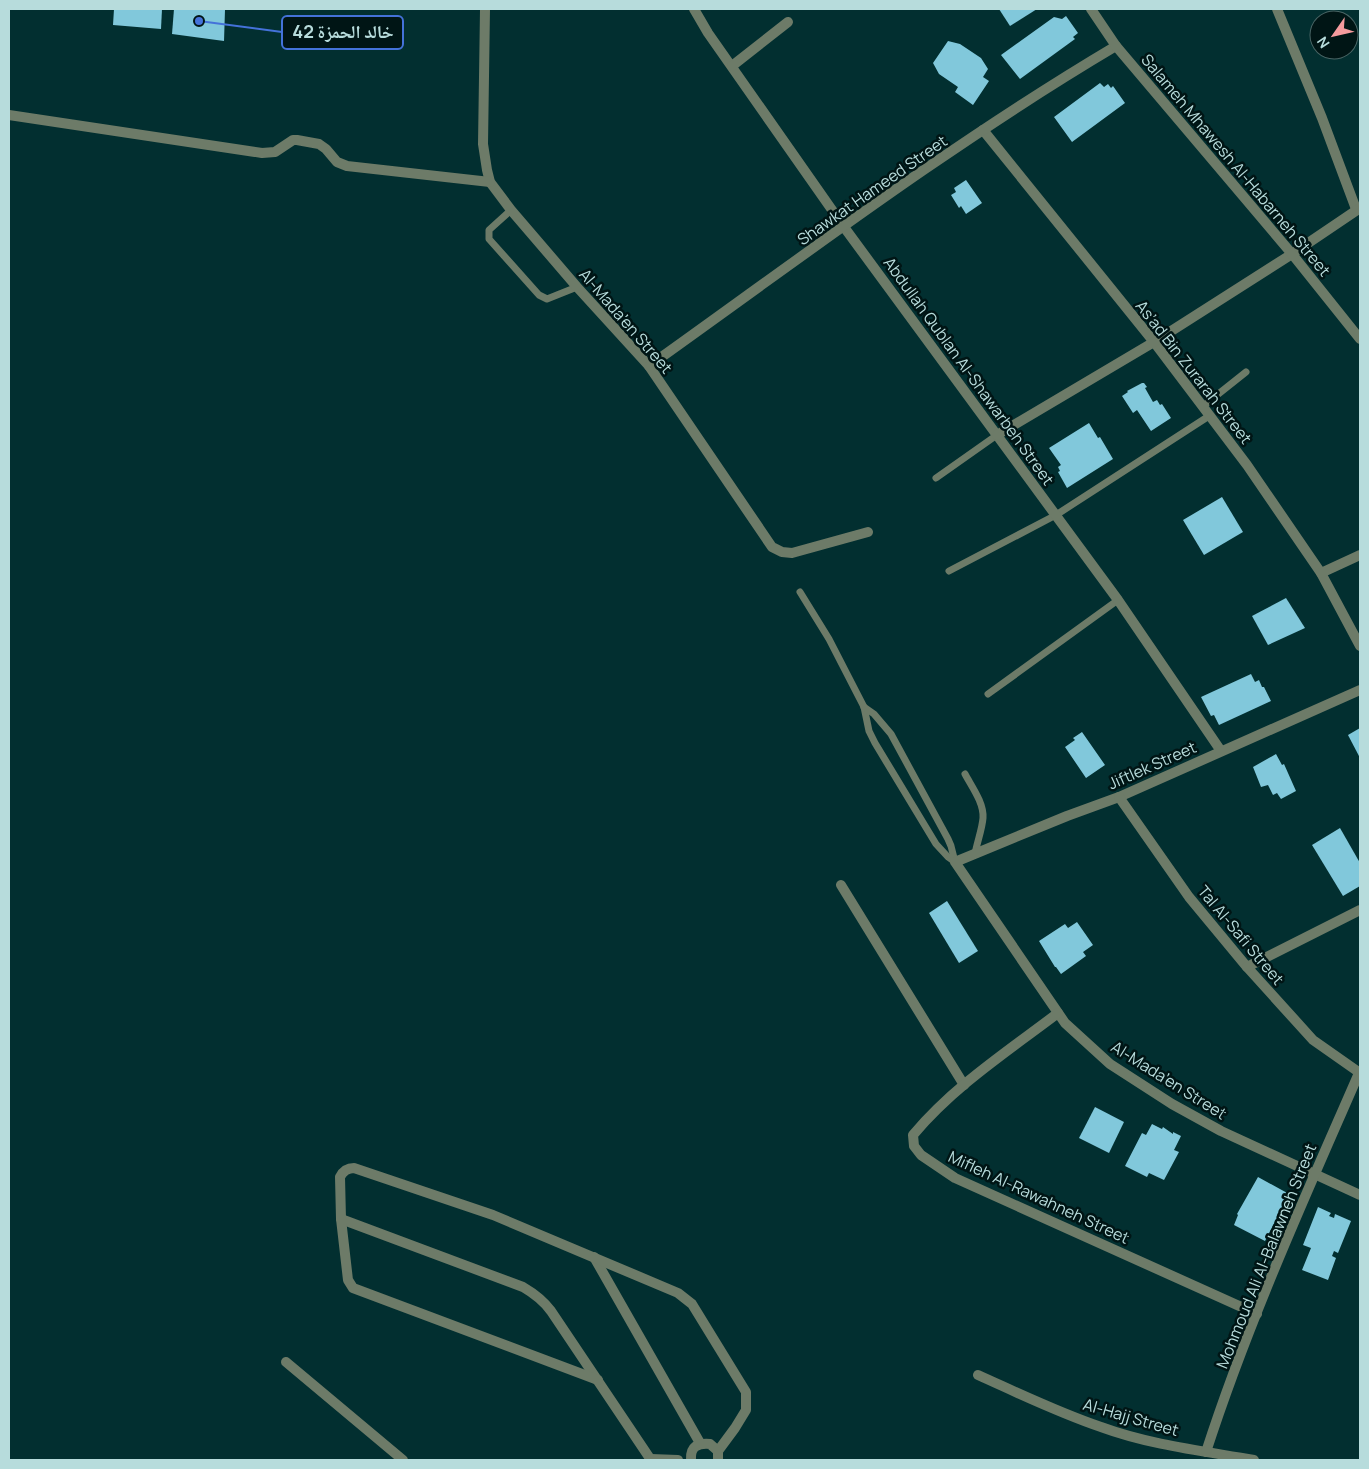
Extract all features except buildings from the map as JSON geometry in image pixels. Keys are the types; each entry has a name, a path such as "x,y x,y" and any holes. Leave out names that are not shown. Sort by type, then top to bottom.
{"street":[{"name":"Al-Mada’en Street","path":"485,9 483,144 490,182 511,210 577,287 649,366 772,547 782,552 792,553 868,532"},
{"name":"Abdullah Qublan Al-Shawarbeh Street","path":"694,9 708,32 844,227 1118,600 1221,751"},
{"name":"Salameh Mhawesh Al-Habarneh Street","path":"1091,9 1116,46 1292,254 1360,339"},
{"path":"997,435 1154,342 1292,254 1358,209 1278,9"},
{"path":"732,66 788,22"},
{"name":"Shawkat Hameed Street","path":"649,366 983,130 1046,88 1116,46"},
{"path":"9,115 262,154 274,152 293,140 297,140 319,144 337,162 347,166 490,182"},
{"name":"As’ad Bin Zurarah Street","path":"983,130 1154,342 1247,465 1321,573 1360,646"},
{"path":"1321,573 1360,555"},
{"name":"Jiftlek Street","path":"955,862 1119,797 1360,690"},
{"name":"Tal Al-Safi Street","path":"1119,797 1188,897 1247,967 1313,1040 1360,1073"},
{"name":"Al-Mada’en Street","path":"955,862 1058,1013 1076,1034 1110,1064 1126,1076 1204,1122 1360,1195"},
{"path":"841,885 964,1085"},
{"path":"1247,967 1360,910"},
{"name":"Mifleh Al-Rawahneh Street","path":"1058,1013 964,1085 929,1116 913,1135 914,1146 921,1155 955,1178 1257,1314"},
{"name":"Mohmoud Ali Al-Balawneh Street","path":"1206,1452 1219,1412 1257,1314 1360,1073"},
{"path":"598,1380 356,1290 348,1280 341,1219 340,1177 346,1170 354,1168 493,1216 678,1293 692,1304 746,1392 746,1410 718,1456 710,1444 700,1443 694,1447 690,1454 691,1460"},
{"path":"341,1219 523,1287 535,1294 543,1300 551,1311 651,1460 678,1460"},
{"path":"594,1257 700,1443"},
{"path":"286,1362 403,1460"},
{"name":"Al-Hajj Street","path":"978,1375 1068,1415 1103,1428 1153,1441 1254,1460"}],"lane":[{"path":"511,210 489,230 489,239 539,295 544,298 548,299 577,287"},
{"path":"1202,407 1246,372"},
{"path":"949,572 1056,515 1209,416"},
{"path":"936,478 997,435"},
{"path":"800,592 829,639 864,707 867,725 875,743 936,844 955,862"},
{"path":"988,694 1118,600"},
{"path":"864,707 879,719 891,734 948,838 955,862"},
{"path":"965,774 980,802 983,813 982,825 974,854"}],"place":[{"name":"خالد الحمزة 42","path":"199,21"}]}
